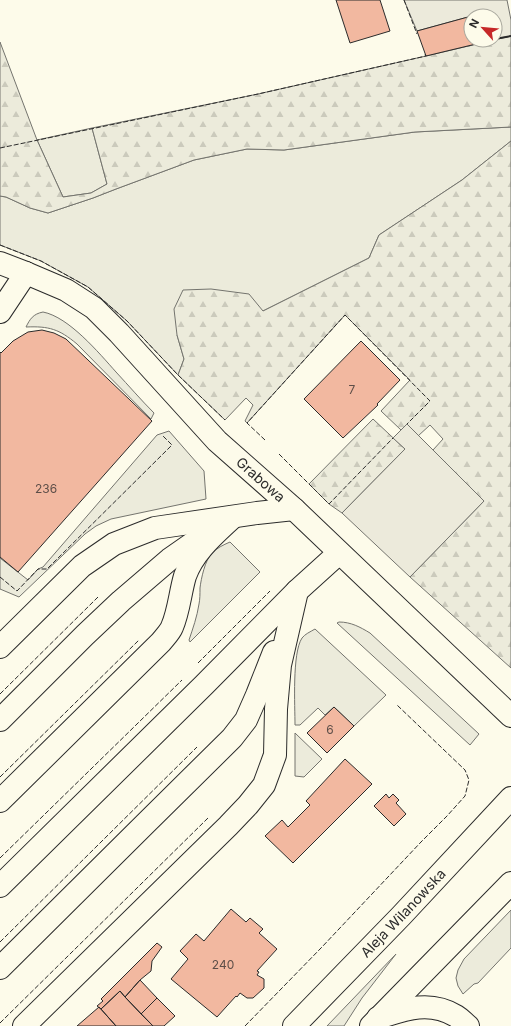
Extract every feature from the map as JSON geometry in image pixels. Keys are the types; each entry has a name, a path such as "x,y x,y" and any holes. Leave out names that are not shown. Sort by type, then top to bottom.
{"street":[{"name":"Grabowa","path":"0,263 66,290 94,308 119,333 217,441 294,509 511,716"},
{"path":"0,312 26,273"},
{"path":"0,647 82,566 114,544 155,528 233,516 294,509"},
{"path":"0,720 85,635 170,558 233,516"},
{"path":"0,801 161,642 171,628 176,615 185,576 193,560 203,546 233,516"},
{"path":"0,886 297,591 340,553"},
{"path":"0,968 232,738 246,720 257,696 297,591"},
{"path":"24,1026 228,826 264,785 275,755 280,665 297,591"},
{"name":"Aleja Wilanowska","path":"294,1026 396,922 511,798"},
{"path":"374,1022 511,883"},
{"path":"374,1022 410,1008 425,1007 446,1011 457,1016 468,1026"}],"green space":[{"path":"511,36 511,127 415,132 284,150 247,149 194,160 93,198 48,213 30,208 6,197 0,196 0,42 37,140 63,197 91,193 107,184 92,128 258,94 463,47 503,48 503,38"},
{"path":"511,127 511,141 462,180 379,235 369,258 263,311 177,335 184,359 178,375 127,321 88,287 41,261 0,245 0,196 6,197 30,208 48,213 93,198 194,160 247,149 284,150 415,132"},
{"path":"92,128 107,184 91,193 63,197 37,140"},
{"path":"511,141 511,668 410,577 484,501 433,450 443,439 430,425 418,436 407,424 401,430 381,411 410,380 345,315 247,423 245,421 253,405 246,398 225,420 178,375 184,359 177,335 174,309 183,290 211,289 249,294 263,311 369,258 379,235 462,180"},
{"path":"43,312 53,315 63,321 83,337 154,413 151,419 71,339 59,332 47,328 26,327 32,317"},
{"path":"373,419 405,449 342,513 329,504 309,484"},
{"path":"169,431 204,471 206,499 111,519 96,526 85,534 19,597 0,589 0,558 28,580 38,569 43,567 157,435"},
{"path":"230,542 260,572 190,642 189,640 200,600 202,575 205,565 214,551"},
{"path":"337,623 351,624 370,633 479,734 470,745"},
{"path":"315,629 386,695 354,726 334,707 325,715 318,708 300,725 295,725 295,667 299,645 302,638 306,634"},
{"path":"295,733 322,759 304,777 295,776"},
{"path":"511,910 511,948 478,983 474,984 463,994 458,986 456,978 458,970 464,959"},
{"path":"396,954 362,998 344,1026 327,1026"}],"shaded area":[{"path":"404,0 507,0 511,20 511,36 503,38 503,8 463,8 463,18 417,31"},
{"path":"407,424 484,501 410,577 342,513 405,449 393,438"}],"building":[{"path":"336,0 380,0 390,31 350,43"},
{"path":"463,18 463,47 426,56 417,31"},
{"path":"42,330 54,333 66,339 152,421 18,572 0,557 0,352 1,353 13,341 28,332"},
{"path":"361,341 400,380 377,404 378,405 343,438 304,399"},
{"path":"334,707 354,726 327,753 307,733"},
{"path":"345,759 372,784 293,863 265,836 282,820 288,827 310,805 306,801"},
{"path":"386,794 389,798 393,794 399,800 396,803 406,814 394,826 374,806"},
{"path":"231,909 246,922 250,918 263,929 259,933 277,949 257,971 259,972 257,975 264,979 264,988 253,998 247,998 240,993 217,1017 171,979 188,959 180,951 196,934 204,941"},
{"path":"157,943 162,947 152,961 151,971 140,980 125,997 120,991 101,1009 97,1006 103,1001 101,999"},
{"path":"140,980 157,998 141,1014 125,997"},
{"path":"120,991 153,1026 116,1026 101,1009"},
{"path":"157,998 175,1016 164,1026 153,1026 141,1014"},
{"path":"99,1007 116,1026 77,1026"}],"fence":[{"path":"404,0 417,34"},
{"path":"0,148 258,94 426,56 425,54"},
{"path":"0,245 41,261 88,287 127,321 178,375 225,420"},
{"path":"265,440 247,423 345,315 430,401 407,424"},
{"path":"0,577 17,591 38,569 47,569 172,445 162,435"},
{"path":"279,454 329,504 393,438"},
{"path":"198,663 270,591"},
{"path":"0,694 98,597"},
{"path":"0,777 139,640"},
{"path":"0,858 182,680"},
{"path":"245,1026 465,796 469,780 465,770 397,705"},
{"path":"0,942 197,747"},
{"path":"0,1023 208,818"}],"wall":[{"path":"503,38 511,36"}]}
